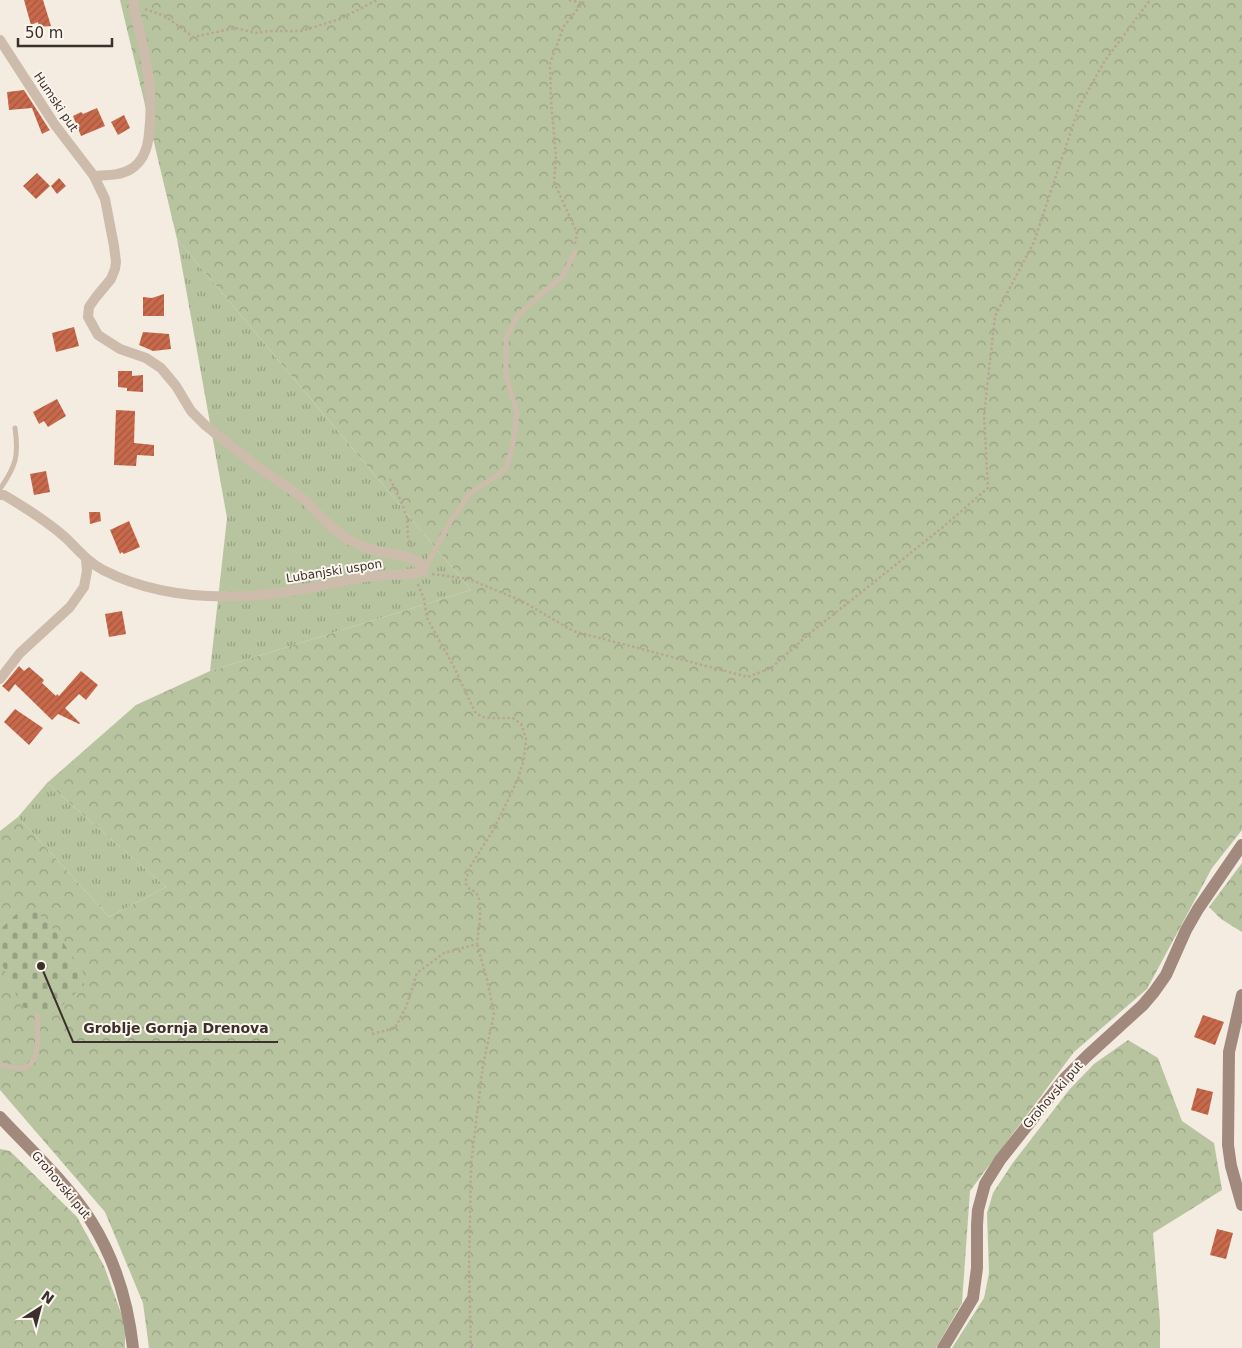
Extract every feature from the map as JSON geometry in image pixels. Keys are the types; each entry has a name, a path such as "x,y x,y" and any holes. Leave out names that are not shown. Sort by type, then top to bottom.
{"main road":[{"name":"Grohovski put","path":"943,1348 973,1298 977,1268 976,1226 984,1184 1000,1160 1065,1078 1143,1005 1154,992 1166,975 1186,930 1198,909 1242,845"},
{"path":"1242,995 1229,1052 1228,1145 1231,1166 1242,1205"},
{"name":"Grohovski put","path":"0,1117 70,1193 91,1221 107,1250 121,1284 133,1348"}],"street":[{"path":"94,176 114,175 130,170 140,163 149,138 152,111 150,81 133,3"},
{"name":"Humski put","path":"0,40 55,125 94,176 105,199 114,246 115,269 111,279 89,307 88,317 98,335 106,341 155,363"},
{"name":"Lubanjski uspon","path":"155,363 173,381 191,411 205,425 258,467 304,499 326,522 347,539 381,552 405,556 419,570"},
{"name":"Lubanjski uspon","path":"0,495 37,515 66,538 86,559 104,570 162,592 218,597 270,594 362,577 419,570"},
{"path":"0,679 20,653 70,607 84,587 87,571 86,559"}],"lane":[{"path":"419,570 469,494 506,469 513,444 517,413 506,376 506,338 517,316 562,277 575,252"},
{"path":"0,489 15,464 18,446 15,428"},
{"path":"0,1065 24,1068 30,1065 34,1058 38,1039 37,1015"}],"path":[{"path":"133,3 165,16 193,37 236,28 255,33 301,31 340,19 377,0"},
{"path":"569,0 584,1"},
{"path":"419,570 468,579 522,601 581,633 748,677 771,668 809,634 943,527 988,488 984,416 995,316 1034,242 1079,107 1104,62 1150,0"},
{"path":"575,252 577,233 554,182 556,156 550,63 564,26 584,1"},
{"path":"390,479 401,501 406,518 408,538 419,570 427,618 454,667 475,712 482,717 513,718 521,724 526,738 524,759 518,779 494,829 471,865 465,882 468,889 476,893 479,901 477,944 494,1014 483,1064 471,1164 469,1274 471,1348"},
{"path":"372,1034 394,1028 406,1007 416,974 444,953 477,944"}],"green space":[{"path":"120,0 1242,0 1242,830 1212,868 1147,989 1074,1052 970,1191 962,1303 936,1348 149,1348 143,1303 105,1212 0,1090 0,831 18,817 109,917 166,887 47,783 136,705 210,671 471,590 177,239"},
{"path":"177,239 471,590 210,671 227,518"},
{"path":"47,783 166,887 109,917 18,817"},
{"path":"1242,863 1242,932 1221,919 1209,907"},
{"path":"27,908 37,912 56,932 83,972 84,985 52,1015 22,1007 0,960 0,930 14,916"},
{"path":"1128,1040 1158,1058 1182,1121 1214,1143 1222,1190 1153,1233 1160,1321 1160,1348 952,1348 984,1298 989,1273 987,1213 993,1193 1012,1164 1069,1090 1094,1064"},
{"path":"0,1149 10,1151 77,1217 104,1266 125,1324 125,1348 0,1348"}],"building":[{"path":"24,0 43,0 51,26 39,27 38,22 31,25"},
{"path":"24,90 50,130 42,134 32,108 9,110 7,92"},
{"path":"97,108 105,126 81,136 73,116"},
{"path":"124,115 130,128 118,135 111,122"},
{"path":"37,173 50,186 36,199 23,186"},
{"path":"59,178 66,186 57,194 51,186"},
{"path":"164,294 164,316 143,316 143,297 152,298"},
{"path":"74,327 79,346 56,352 52,333"},
{"path":"143,332 169,334 171,349 153,351 139,345"},
{"path":"118,371 132,371 132,376 143,375 143,392 127,391 127,388 118,387"},
{"path":"57,399 66,416 48,427 44,421 39,424 33,412"},
{"path":"116,410 135,411 134,443 154,445 154,456 137,455 136,466 114,465"},
{"path":"46,471 50,492 34,495 30,474"},
{"path":"89,512 100,512 101,521 90,524"},
{"path":"129,521 140,547 120,554 110,530"},
{"path":"122,611 126,634 109,637 105,614"},
{"path":"19,666 24,671 29,667 44,680 42,683 56,696 57,694 59,696 81,671 98,685 86,700 79,694 65,708 80,723 58,714 52,720 15,684 9,692 2,686"},
{"path":"15,709 43,728 29,745 4,722"},
{"path":"1203,1015 1224,1022 1215,1045 1194,1037"},
{"path":"1197,1088 1213,1092 1208,1115 1191,1110"},
{"path":"1217,1229 1233,1233 1226,1259 1210,1255"}],"place":[{"name":"Groblje Gornja Drenova","path":"41,966"}]}
